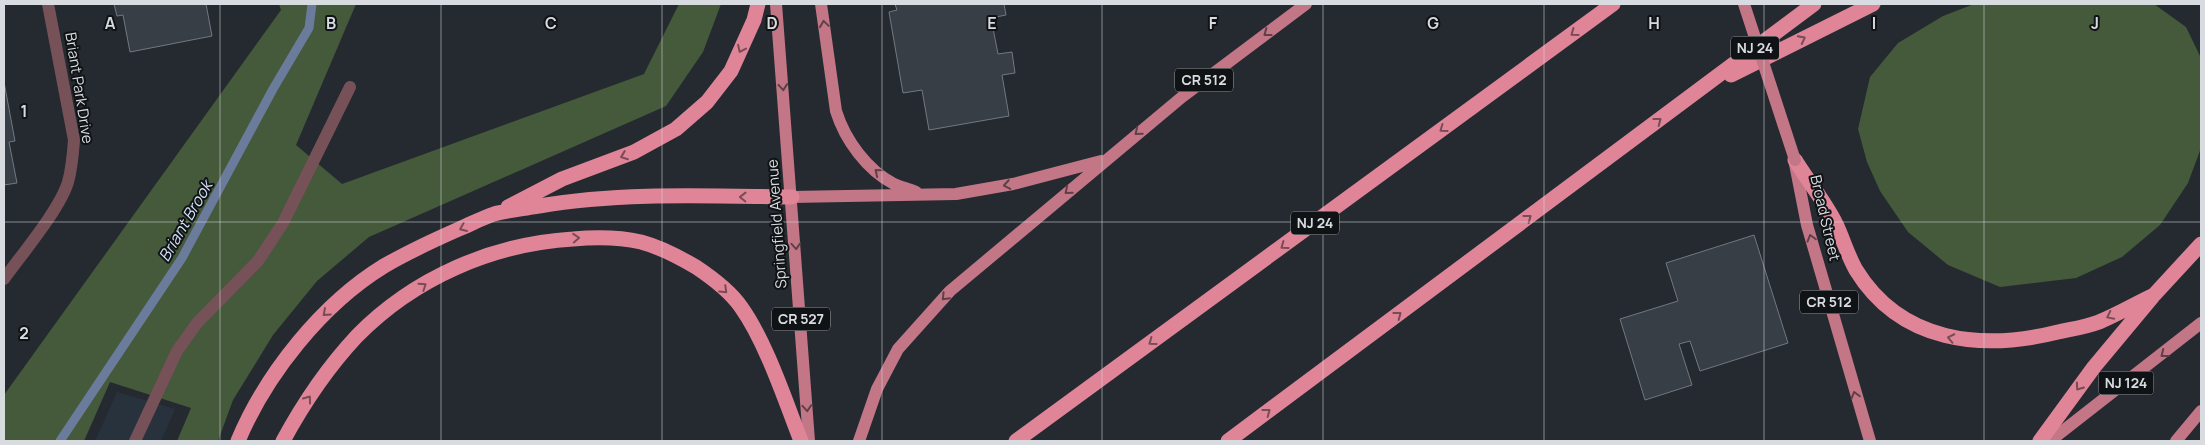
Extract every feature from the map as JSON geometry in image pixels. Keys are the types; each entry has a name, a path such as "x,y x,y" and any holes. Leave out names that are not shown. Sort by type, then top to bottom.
{"highway":[{"path":"238,441 271,379 301,340 340,300 384,266 436,239 495,214 562,179 634,152 676,129 707,102 730,71 754,20 758,4"},
{"name":"NJ 24","path":"1016,441 1613,4"},
{"name":"NJ 24","path":"1228,441 1814,4"},
{"path":"1696,92 1873,4"},
{"path":"1795,160 1835,223 1856,270 1874,292 1895,312 1920,327 1947,338 1970,341 2021,340 2097,323 2154,295"},
{"path":"495,214 573,200 666,196 792,197"},
{"path":"284,441 303,405 358,336 395,304 436,277 474,259 508,248 547,240 595,237 641,242 680,258 710,276 741,306 760,341 801,441"},
{"path":"2040,441 2094,368 2154,295 2201,244"}],"main road":[{"name":"Springfield Avenue","path":"776,4 810,441"},
{"path":"821,4 836,112 848,140 881,174 894,184 921,194"},
{"name":"CR 512","path":"792,197 956,194 1013,184 1105,160 1182,97 1306,4"},
{"name":"Broad Street","path":"1744,4 1795,160 1807,225 1870,441"},
{"path":"861,435 877,389 898,349 925,317 950,291 1105,160"},
{"name":"NJ 124","path":"2050,441 2201,323"},
{"path":"2176,441 2201,412"}],"street":[{"name":"Briant Park Drive","path":"4,278 60,200 68,183 73,159 74,140 48,4"},
{"path":"135,441 178,350 197,323 258,261 283,223 350,87"}],"shaded area":[{"path":"117,392 175,409 161,441 95,441"}],"green space":[{"path":"279,4 356,4 296,145 342,184 644,74 679,4 721,4 703,52 666,106 369,237 317,281 273,335 233,400 218,441 177,441 191,408 110,382 84,441 4,441 4,395 281,10"},
{"path":"1974,4 2154,4 2186,27 2201,58 2201,148 2188,183 2160,225 2122,257 2076,278 2000,287 1948,265 1908,232 1880,191 1867,162 1858,129 1870,77 1898,43 1943,16"}],"building":[{"path":"114,4 206,4 212,36 130,52 123,15 117,16"},
{"path":"895,4 1004,4 1006,15 991,18 998,54 1012,52 1015,73 1002,75 1009,116 929,130 922,90 903,93 889,12 897,10"},
{"path":"4,82 15,141 9,142 17,183 4,185"},
{"path":"1754,235 1788,343 1700,371 1690,341 1679,344 1692,385 1645,400 1620,319 1678,301 1666,263"}],"waterway":[{"name":"Briant Brook","path":"60,441 182,258 273,89 309,28 312,4"}]}
